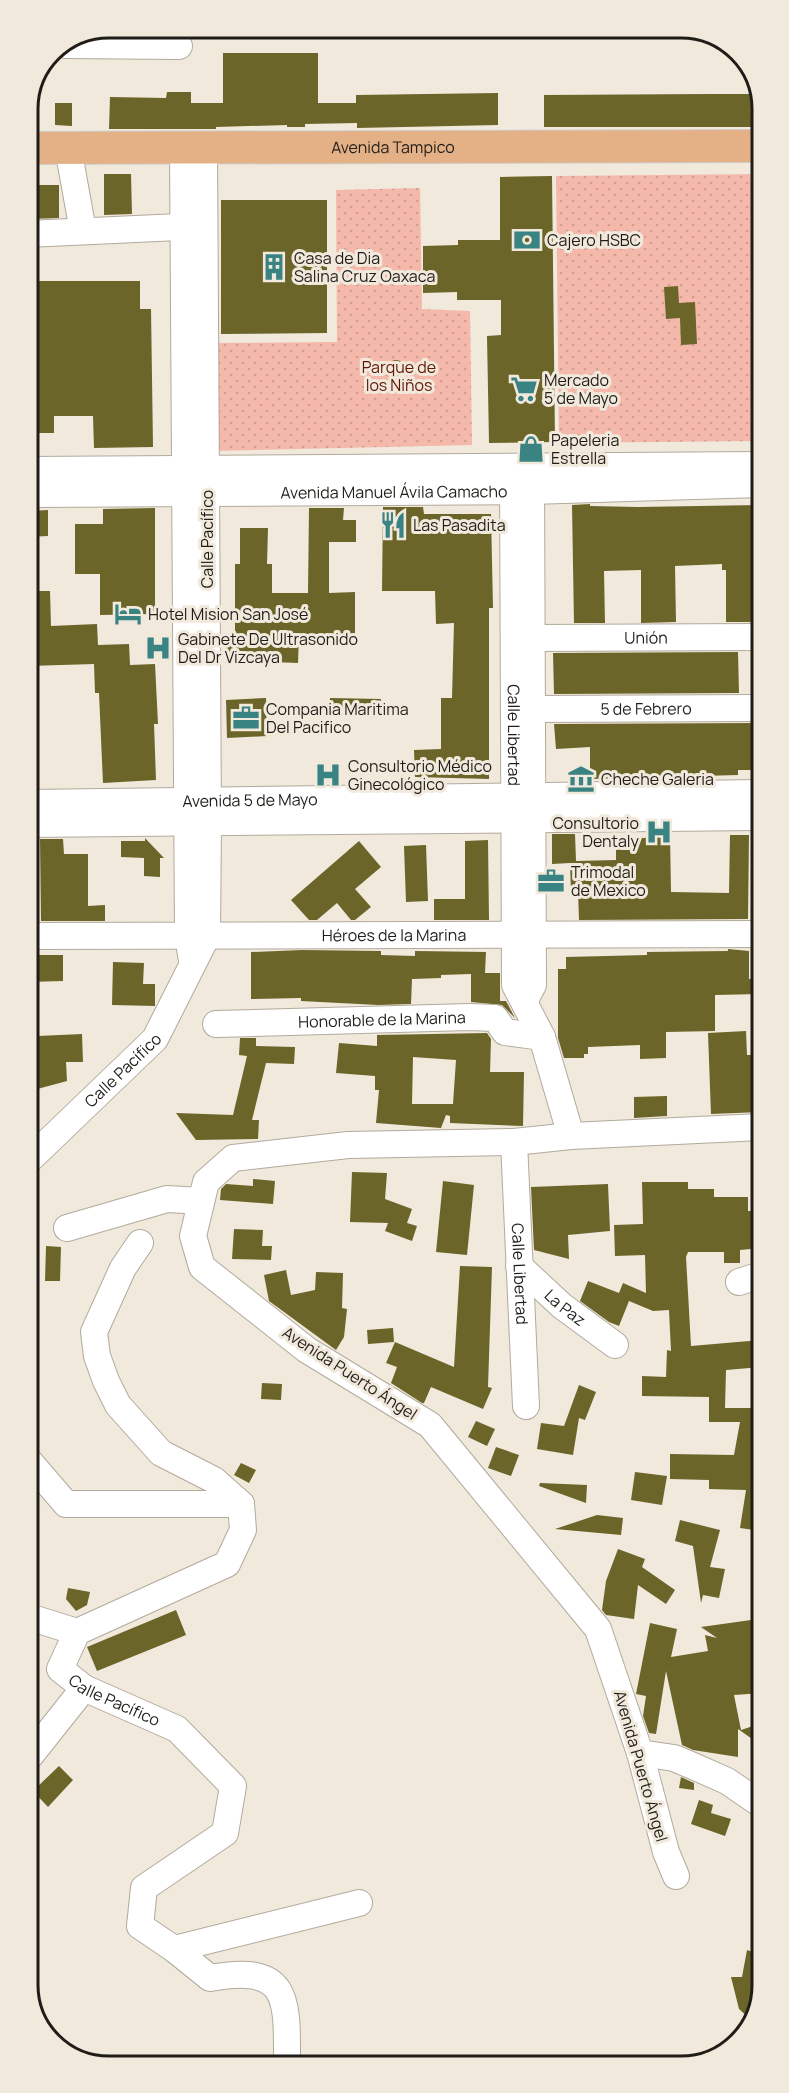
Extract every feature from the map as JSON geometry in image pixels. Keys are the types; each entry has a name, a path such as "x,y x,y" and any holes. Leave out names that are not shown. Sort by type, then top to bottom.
{"main road":[{"name":"Avenida Tampico","path":"38,148 752,146"}],"street":[{"path":"77,45 179,46"},
{"path":"68,148 83,231"},
{"name":"Calle Pacífico","path":"37,1152 154,1039 192,961 197,936 193,148"},
{"path":"38,233 194,226"},
{"name":"Avenida Manuel Ávila Camacho","path":"522,479 752,465"},
{"name":"Avenida Manuel Ávila Camacho","path":"38,471 196,481"},
{"name":"Avenida Manuel Ávila Camacho","path":"38,493 196,481 522,479 752,484"},
{"name":"Calle Libertad","path":"522,479 532,638 532,709 523,807"},
{"name":"Calle Libertad","path":"522,479 524,936 515,985 525,1000 542,1037 571,1136"},
{"name":"Unión","path":"532,638 752,637"},
{"name":"5 de Febrero","path":"532,709 752,708"},
{"name":"Avenida 5 de Mayo","path":"38,823 198,813 523,807 752,793"},
{"name":"Avenida 5 de Mayo","path":"38,804 198,813"},
{"name":"Avenida 5 de Mayo","path":"523,807 752,818"},
{"name":"Héroes de la Marina","path":"38,936 752,934"},
{"name":"Honorable de la Marina","path":"216,1024 495,1018 505,1032 542,1037"},
{"name":"Avenida Puerto Ángel","path":"676,1876 666,1852 640,1753 598,1629 430,1425 307,1350 202,1267 193,1236 206,1182 233,1158 348,1145 514,1142 571,1136 752,1127"},
{"name":"Calle Libertad","path":"514,1142 526,1406"},
{"path":"67,1228 167,1199 201,1201"},
{"path":"37,1620 77,1632 227,1564 243,1530 241,1504 214,1480 161,1454 118,1405 97,1356 94,1332 123,1268 140,1243"},
{"name":"La Paz","path":"519,1266 562,1306 615,1345"},
{"path":"37,1471 66,1504 241,1504"},
{"name":"Calle Pacífico","path":"77,1632 60,1669 84,1688 177,1729 233,1786 225,1833 144,1888 140,1926 174,1949"},
{"path":"37,1747 84,1688"},
{"path":"640,1753 674,1758 727,1781 752,1798"},
{"path":"174,1949 359,1903"},
{"path":"174,1949 210,1978 230,1975 260,1976 276,1986 287,2006 287,2055"}],"green space":[{"path":"752,174 752,441 559,443 556,176"},
{"name":"Parque de los Niños","path":"420,188 422,309 470,311 472,445 215,451 214,343 337,342 336,190"}],"building":[{"path":"223,53 318,53 318,103 356,103 356,95 498,93 498,125 357,128 357,123 305,124 305,127 287,127 287,125 216,127 216,129 109,129 110,97 166,98 167,92 191,92 191,103 223,103"},
{"path":"750,94 752,127 544,127 544,95"},
{"path":"55,103 72,103 72,126 55,125"},
{"path":"104,174 131,174 132,214 104,215"},
{"path":"552,176 555,442 489,443 487,336 501,335 501,300 457,300 457,292 423,293 423,246 458,245 458,240 500,240 500,177"},
{"path":"38,185 59,185 59,218 38,219"},
{"name":"Casa de Dia Salina Cruz Oaxaca","path":"221,200 327,200 327,333 221,334"},
{"path":"38,281 140,281 140,309 151,309 153,447 94,448 93,416 54,416 54,433 38,433"},
{"path":"678,286 679,303 695,302 697,344 681,345 680,318 666,319 664,287"},
{"path":"396,360 402,362 404,368 402,374 396,376 390,374 388,368 390,362"},
{"path":"572,505 638,507 752,505 752,622 726,622 726,570 722,570 722,564 675,566 676,622 641,623 641,570 604,571 605,623 574,623"},
{"path":"383,507 423,507 424,514 491,514 493,608 489,608 489,779 415,777 414,750 441,749 441,698 452,698 454,623 436,624 435,591 382,591"},
{"path":"155,508 155,614 100,615 100,574 75,574 75,524 103,524 103,509"},
{"path":"309,508 344,508 343,520 356,520 356,542 329,542 329,593 355,592 355,634 299,634 298,663 244,661 226,664 225,645 235,644 235,564 240,564 240,528 268,528 267,564 272,564 272,593 308,593"},
{"path":"48,510 48,536 38,537 38,511"},
{"path":"38,591 50,591 51,626 97,624 98,645 129,644 130,665 155,664 158,724 154,724 156,780 103,783 99,693 95,693 94,664 38,666"},
{"path":"738,652 739,693 554,694 553,653"},
{"name":"Compania Maritima Del Pacifico","path":"266,698 267,736 227,738 226,700"},
{"path":"330,698 381,699 381,716 329,714"},
{"path":"752,723 752,770 738,770 738,775 590,779 590,747 556,749 554,724"},
{"path":"552,834 575,834 576,861 616,860 616,840 670,836 671,892 729,893 730,835 749,835 748,919 579,920 578,892 571,892 570,863 552,864"},
{"path":"145,838 164,858 160,858 160,877 144,876 144,858 121,857 121,841 145,841"},
{"path":"40,839 63,839 64,854 88,854 88,906 105,905 105,921 41,921"},
{"path":"488,840 489,920 434,920 434,899 465,899 465,841"},
{"path":"359,841 381,867 355,889 371,907 355,920 351,920 337,903 317,920 309,920 291,900"},
{"path":"426,845 428,901 406,902 404,846"},
{"path":"728,949 749,951 749,979 752,979 752,994 715,995 715,1031 666,1032 666,1058 640,1059 640,1045 588,1047 588,1054 584,1054 584,1058 564,1058 558,1038 558,969 566,969 566,957 647,955 647,952 728,951"},
{"path":"381,951 381,955 415,956 415,951 486,952 485,973 500,973 500,1001 506,1001 515,1018 502,1005 471,1002 471,974 412,979 411,1004 378,1005 301,1001 301,998 251,999 251,952"},
{"path":"38,955 63,955 63,981 38,982"},
{"path":"113,962 144,963 143,984 155,984 155,1006 112,1005"},
{"path":"746,1031 747,1055 752,1055 752,1112 711,1114 708,1033"},
{"path":"487,1033 491,1039 490,1072 524,1072 523,1126 450,1123 450,1116 446,1115 441,1128 376,1123 379,1090 375,1090 375,1076 336,1073 339,1043 377,1046 377,1035","holes":["413,1057 456,1060 453,1104 412,1104"]},
{"path":"82,1034 83,1062 66,1062 67,1081 37,1089 38,1036"},
{"path":"240,1038 256,1038 256,1046 295,1047 294,1064 266,1063 252,1120 259,1120 258,1139 196,1140 176,1113 233,1115 247,1056 239,1055"},
{"path":"667,1096 667,1116 634,1118 634,1097"},
{"path":"352,1172 387,1173 385,1199 412,1209 407,1223 417,1226 412,1241 385,1231 388,1223 350,1222"},
{"path":"253,1179 275,1181 273,1204 220,1200 221,1189 226,1184 253,1186"},
{"path":"443,1181 474,1185 467,1255 436,1252"},
{"path":"642,1182 688,1182 688,1189 714,1189 714,1197 748,1197 748,1211 752,1211 752,1249 740,1250 740,1263 724,1263 724,1252 688,1252 686,1257 691,1346 752,1341 752,1368 726,1370 725,1408 752,1408 752,1530 740,1528 746,1490 709,1489 709,1480 670,1479 670,1454 734,1455 740,1422 709,1422 709,1397 642,1396 642,1376 666,1377 667,1350 671,1351 669,1310 653,1311 629,1301 619,1326 609,1322 580,1301 588,1281 619,1293 623,1283 646,1293 645,1255 615,1256 614,1225 643,1224"},
{"path":"608,1184 610,1231 568,1235 569,1259 534,1250 531,1187"},
{"path":"234,1229 263,1230 262,1246 272,1246 271,1260 232,1259"},
{"path":"46,1246 61,1247 60,1281 45,1281"},
{"path":"460,1266 492,1267 488,1387 492,1388 483,1409 431,1387 422,1403 391,1383 397,1367 386,1363 395,1342 454,1367"},
{"path":"286,1270 291,1295 315,1290 316,1272 343,1273 342,1308 347,1309 344,1337 336,1350 269,1301 264,1275"},
{"path":"393,1328 394,1342 368,1344 367,1330"},
{"path":"262,1383 282,1384 281,1400 261,1399"},
{"path":"579,1385 596,1392 585,1420 579,1418 573,1455 537,1449 541,1423 564,1426"},
{"path":"476,1421 495,1429 487,1446 468,1437"},
{"path":"496,1447 519,1455 511,1476 488,1468"},
{"path":"241,1463 256,1470 249,1483 234,1475"},
{"path":"635,1472 667,1476 662,1505 631,1500"},
{"path":"540,1483 587,1485 586,1503 539,1486"},
{"path":"597,1515 623,1518 621,1535 555,1529"},
{"path":"680,1520 720,1530 710,1567 725,1569 719,1598 703,1595 701,1603 693,1546 675,1541"},
{"path":"618,1549 645,1559 642,1567 675,1590 666,1604 638,1585 634,1619 606,1615 602,1610 606,1581"},
{"path":"68,1588 90,1592 87,1605 76,1611 66,1599"},
{"path":"176,1610 186,1635 97,1671 87,1647"},
{"path":"751,1620 752,1694 734,1695 741,1730 752,1726 752,1739 738,1729 738,1757 693,1750 682,1745 666,1671 656,1734 649,1733 643,1716 646,1696 636,1694 650,1623 677,1629 671,1657 708,1651 705,1635 717,1638 701,1627"},
{"path":"59,1766 73,1780 48,1807 37,1795 37,1787"},
{"path":"681,1777 694,1783 694,1790 679,1788"},
{"path":"699,1800 713,1805 711,1813 731,1819 725,1836 691,1824"},
{"path":"747,1950 752,1952 752,1984 745,2014 739,2009 731,1977 742,1977"}],"place":[{"name":"Cajero HSBC","path":"527,240"},
{"name":"Casa de Dia Salina Cruz Oaxaca","path":"274,267"},
{"name":"Mercado 5 de Mayo","path":"524,389"},
{"name":"Papeleria Estrella","path":"531,449"},
{"name":"Las Pasadita","path":"393,525"},
{"name":"Hotel Mision San José","path":"128,614"},
{"name":"Gabinete De Ultrasonido Del Dr Vizcaya","path":"158,648"},
{"name":"Compania Maritima Del Pacifico","path":"246,718"},
{"name":"Consultorio Médico Ginecológico","path":"328,775"},
{"name":"Cheche Galeria","path":"581,779"},
{"name":"Consultorio Dentaly","path":"659,832"},
{"name":"Trimodal de Mexico","path":"551,881"}]}
